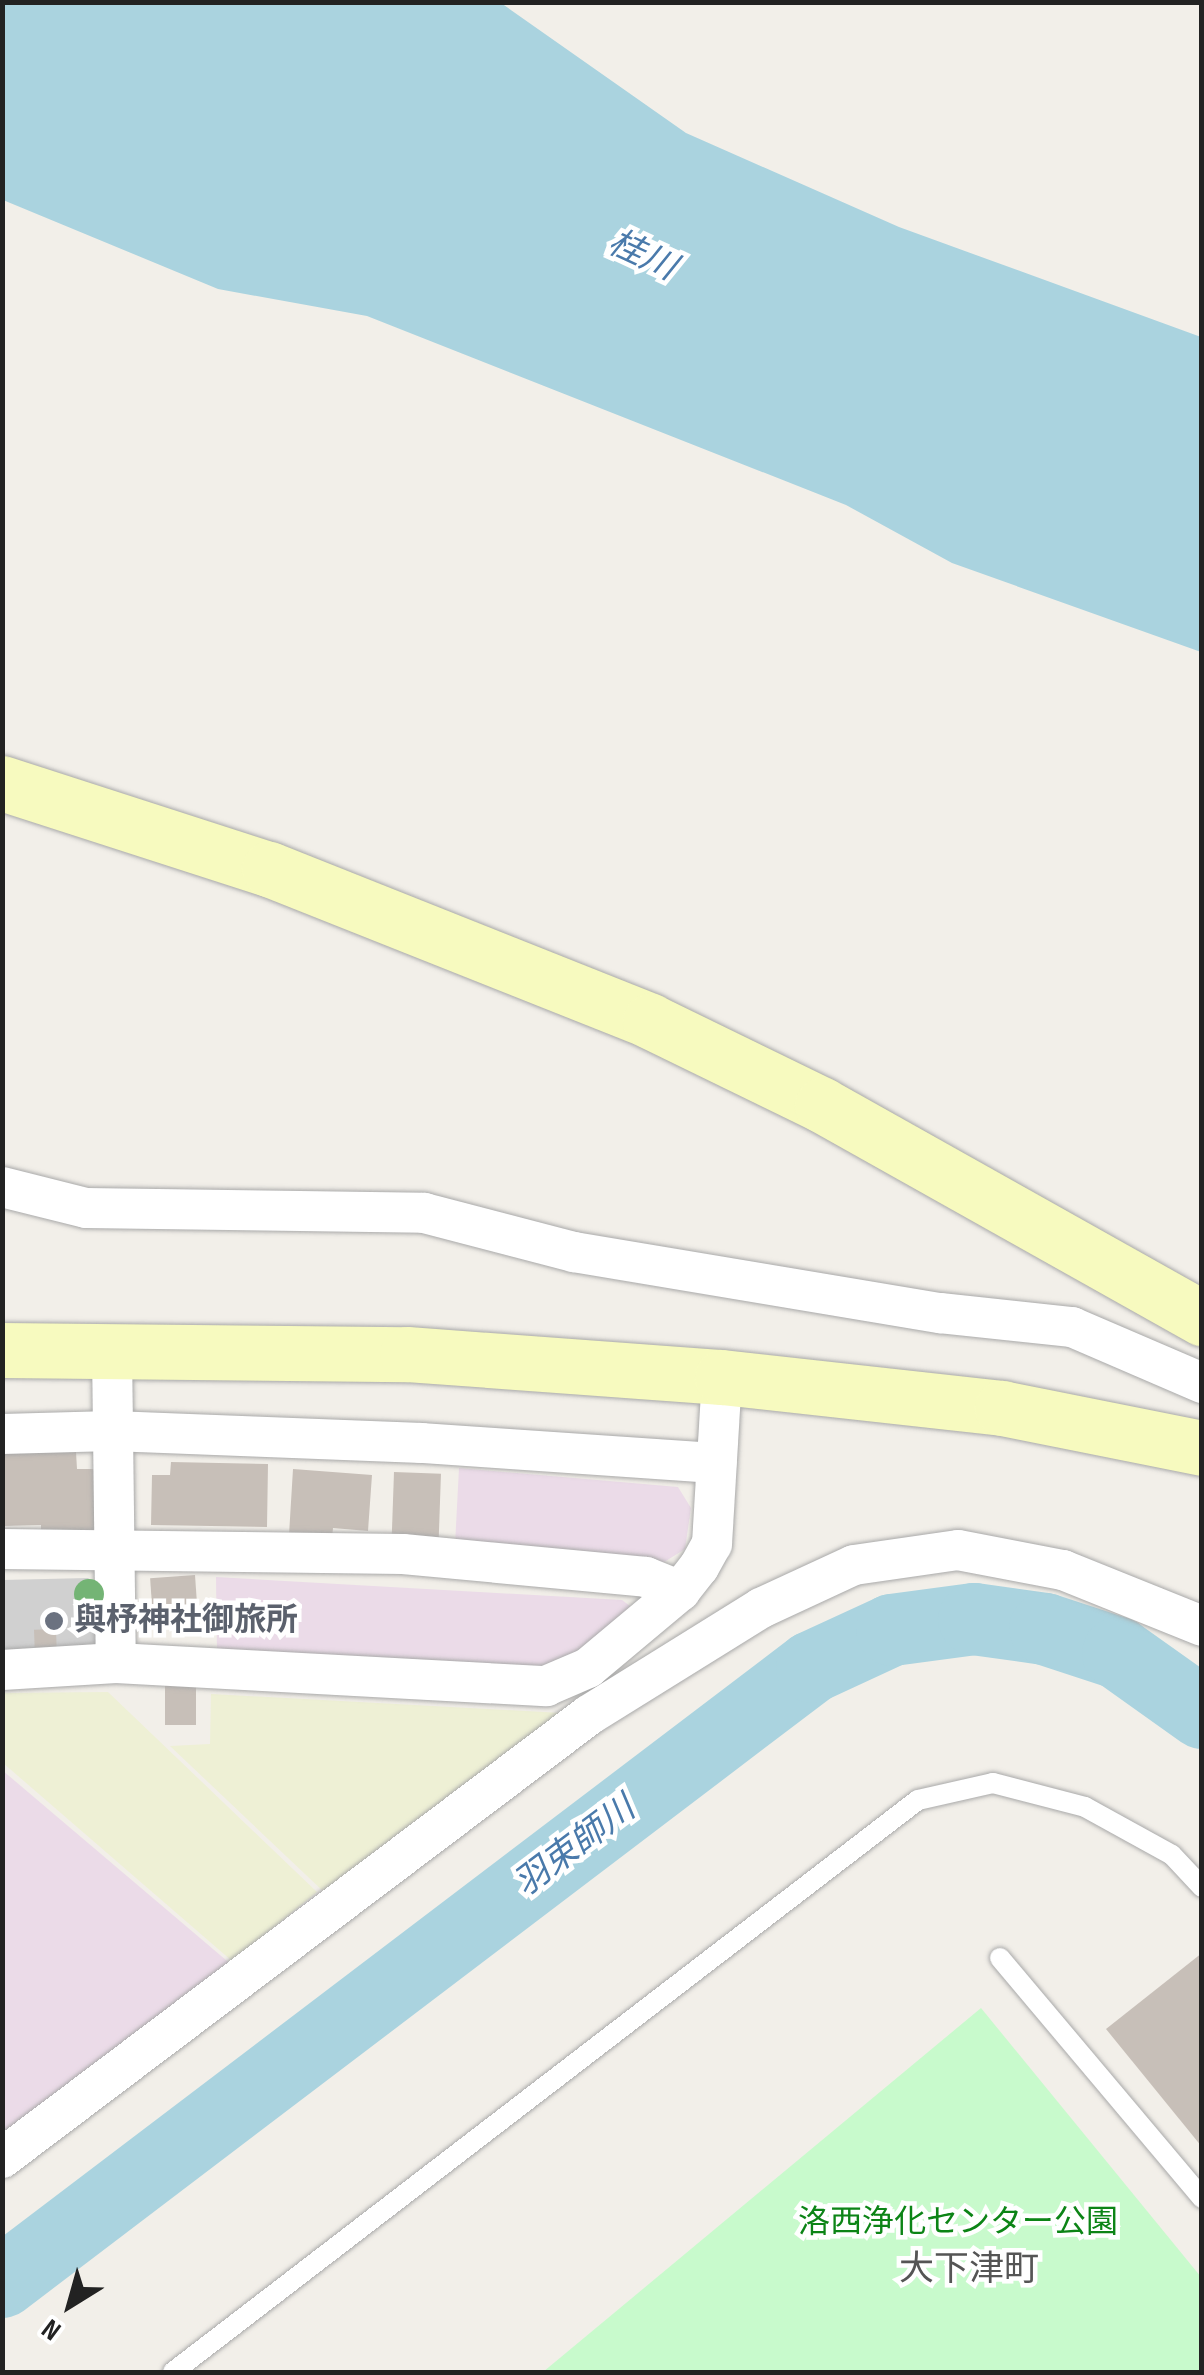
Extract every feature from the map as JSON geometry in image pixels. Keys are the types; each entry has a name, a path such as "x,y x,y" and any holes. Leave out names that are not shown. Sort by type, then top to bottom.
{"street":[{"path":"2,783 269,869 650,1021 822,1106 1202,1318"},
{"path":"2,1187 86,1208 424,1213 574,1252 940,1313 1072,1327 1202,1383"},
{"path":"112,1348 116,1663"},
{"path":"2,1350 112,1348 407,1354 722,1377 1002,1408 1202,1448"},
{"path":"2,1670 116,1663 546,1686 588,1668 680,1591 712,1544 722,1377"},
{"path":"2,1434 112,1431 422,1443 716,1464"},
{"path":"2,1549 113,1546 403,1554 646,1577 680,1591"},
{"path":"2,2158 589,1715 761,1608 854,1565 958,1550 1063,1570 1202,1626"}],"lane":[{"path":"173,2372 918,1800 993,1782 1084,1807 1172,1856 1202,1887"},
{"path":"1000,1958 1202,2198"}],"shaded area":[{"path":"459,1468 678,1487 691,1508 685,1549 661,1564 455,1545"},
{"path":"216,1577 622,1600 638,1612 575,1659 526,1673 217,1655"},
{"name":"與杼神社御旅所","path":"88,1578 106,1593 106,1649 3,1662 2,1580"},
{"path":"2,1770 233,1966 8,2132 2,2127"}],"green space":[{"path":"108,1692 317,1892 232,1961 3,1763 3,1693"},
{"path":"211,1694 561,1713 324,1892 170,1746 210,1744"},
{"name":"洛西浄化センター公園","path":"981,2008 1201,2277 1201,2372 543,2372"}],"water":[{"name":"桂川","path":"2,3 501,3 686,133 899,227 1201,337 1201,652 952,563 846,505 367,316 218,289 3,200"}],"building":[{"path":"76,1452 77,1469 99,1469 100,1534 41,1535 41,1525 2,1526 2,1453"},
{"path":"171,1462 268,1464 267,1527 151,1525 152,1475 170,1475"},
{"path":"293,1469 372,1475 368,1531 333,1528 332,1538 289,1535"},
{"path":"394,1472 441,1474 438,1546 391,1544"},
{"path":"195,1575 198,1623 153,1626 150,1578"},
{"path":"56,1629 57,1656 35,1657 34,1630"},
{"path":"165,1683 196,1683 196,1725 165,1725"},
{"path":"1202,1953 1202,2147 1106,2029"}],"waterway":[{"name":"羽束師川","path":"2,2282 812,1667 892,1630 974,1619 1045,1629 1118,1653 1202,1713"}],"place":[{"name":"與杼神社御旅所","path":"54,1621"}],"district":[{"name":"大下津町","path":"969,2270"}]}
